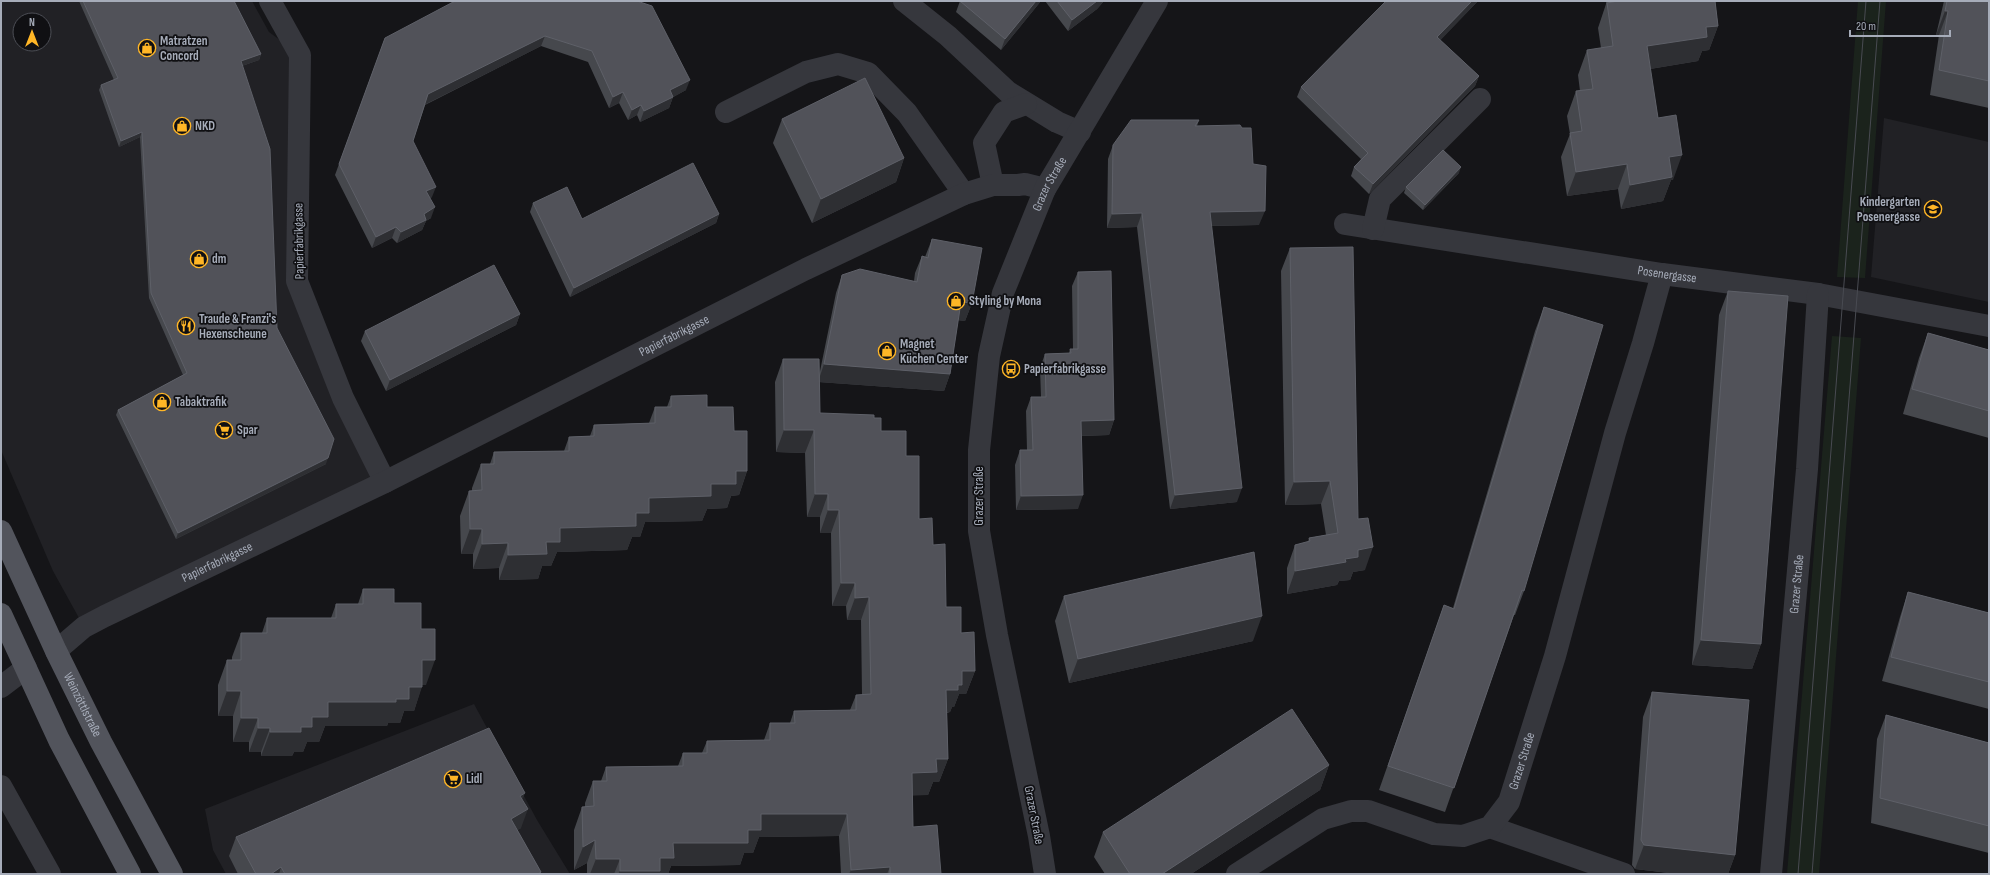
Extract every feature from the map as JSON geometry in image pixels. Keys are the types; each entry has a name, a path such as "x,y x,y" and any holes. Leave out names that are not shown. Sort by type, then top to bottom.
{"main road":[{"name":"Weinzöttlstraße","path":"1,531 56,651 101,742 172,874"},
{"path":"1,614 63,747 130,874"},
{"path":"26,668 56,651"}],"street":[{"name":"Papierfabrikgasse","path":"270,1 300,55 297,281 343,398 385,482"},
{"path":"904,1 954,41 1008,92 1057,122 1080,132"},
{"name":"Grazer Straße","path":"1045,874 983,557 978,505 979,450 989,356 1003,293 1044,188 1080,132 1157,1"},
{"path":"726,112 806,72 838,64 868,73 907,113 964,194"},
{"path":"1373,229 1380,199 1480,99"},
{"path":"993,185 984,143 1004,112 1026,104"},
{"name":"Papierfabrikgasse","path":"56,651 84,627 91,623 385,482 806,269 964,194 993,185 1026,184 1044,188"},
{"name":"Posenergasse","path":"1345,224 1662,274 1818,294 1989,326"},
{"name":"Grazer Straße","path":"1490,828 1509,802 1555,656 1615,433 1644,342 1662,274"},
{"name":"Grazer Straße","path":"1771,874 1807,469 1818,294"},
{"path":"1,687 26,668"},
{"path":"1,786 50,874"},
{"path":"1237,874 1323,819 1351,811 1368,811 1434,834 1463,836 1490,828 1624,874"}],"shaded area":[{"path":"1,1 252,1 269,32 300,55 297,281 385,482 84,627 53,571 1,450"},
{"path":"1858,1 1886,1 1865,278 1837,277"},
{"name":"Kindergarten Posenergasse","path":"1884,118 1989,142 1989,302 1871,277"},
{"path":"1832,336 1861,338 1819,874 1787,874"},
{"path":"474,704 537,820 570,874 226,874 213,850 205,809"}],"building":[{"path":"83,1 234,1 261,54 241,61 270,149 277,328 334,439 328,458 178,533 118,410 187,373 151,293 142,132 121,141 101,85 118,78"},
{"path":"455,1 637,1 652,6 690,80 670,90 673,97 644,111 641,105 632,110 623,92 613,97 592,51 545,36 428,94 413,141 436,187 426,191 435,207 424,214 426,220 401,232 396,227 376,237 339,164 385,38"},
{"path":"960,1 1036,1 1005,39"},
{"path":"1057,1 1097,1 1072,20"},
{"path":"1386,1 1472,1 1437,37 1479,76 1373,184 1354,167 1368,153 1301,87"},
{"path":"1618,1 1715,1 1718,26 1706,27 1707,37 1647,46 1658,118 1676,115 1682,155 1669,157 1672,177 1630,185 1627,164 1576,172 1570,133 1582,131 1576,91 1593,89 1587,50 1613,46 1607,3"},
{"path":"1947,1 1989,1 1989,81 1939,70 1948,11 1945,11"},
{"path":"865,78 904,158 821,199 782,119"},
{"path":"1131,120 1199,120 1195,126 1240,125 1242,128 1251,128 1253,164 1266,166 1265,211 1210,212 1242,488 1175,495 1142,213 1112,214 1113,145"},
{"path":"1443,150 1461,167 1425,205 1406,187"},
{"path":"693,163 719,214 574,288 533,203 567,187 582,219"},
{"name":"Magnet Küchen Center","path":"932,239 982,248 972,303 961,302 950,374 824,364 842,275 860,269 917,282 922,256 928,258"},
{"path":"1353,247 1358,519 1368,518 1373,547 1358,550 1358,557 1345,559 1346,562 1295,571 1295,545 1310,541 1309,538 1338,533 1330,481 1294,482 1290,248"},
{"path":"494,265 520,314 390,380 365,331"},
{"path":"1111,271 1114,420 1081,421 1083,495 1021,496 1020,450 1033,450 1031,397 1046,397 1045,354 1071,353 1070,349 1078,349 1078,272"},
{"path":"1728,291 1788,296 1761,644 1701,640"},
{"path":"1544,307 1603,325 1524,591 1522,590 1454,788 1388,766 1444,605 1454,609"},
{"path":"1928,333 1989,350 1989,411 1912,389"},
{"path":"783,359 819,359 820,413 874,415 874,418 881,418 881,431 906,431 906,456 919,456 919,519 932,518 933,545 945,544 946,607 961,607 961,633 974,632 975,671 962,671 962,685 958,685 958,690 946,690 948,759 936,759 937,772 912,773 913,827 937,825 941,874 890,874 890,867 851,870 847,814 761,814 761,830 748,830 748,843 673,843 674,858 660,858 660,871 620,871 620,859 596,859 595,840 583,847 582,807 594,806 593,781 607,781 606,767 683,766 683,753 707,753 707,741 770,740 770,723 795,723 794,711 856,710 856,695 871,694 869,597 855,598 855,583 841,583 839,510 828,510 828,494 815,494 814,430 784,430"},
{"path":"707,395 707,407 733,407 734,431 747,431 747,471 736,471 736,484 711,484 711,496 649,498 649,513 636,513 636,526 560,528 560,542 546,542 547,554 508,555 508,543 482,544 482,529 470,529 469,491 482,490 481,464 494,464 494,452 569,451 569,437 594,436 594,425 655,423 655,407 671,407 671,396"},
{"path":"1254,552 1262,616 1078,659 1064,596"},
{"path":"363,589 394,589 394,603 421,603 421,629 435,629 435,660 422,660 422,687 409,687 409,699 396,699 396,702 328,702 328,717 312,717 312,727 301,727 301,732 270,732 270,728 258,728 258,718 241,718 241,691 227,691 227,660 241,660 241,633 267,633 267,618 336,618 336,604 363,604"},
{"path":"1908,592 1989,613 1989,682 1891,657"},
{"path":"1652,692 1749,700 1735,855 1644,845 1641,840"},
{"path":"1292,709 1329,765 1162,874 1130,874 1103,832"},
{"path":"1886,715 1989,743 1989,826 1880,798"},
{"name":"Lidl","path":"489,728 525,793 520,796 528,809 511,819 541,872 538,874 285,874 281,867 271,874 256,874 236,837"}],"tram line":[{"path":"1798,874 1866,1"},
{"path":"1812,874 1880,1"}],"place":[{"name":"Matratzen Concord","path":"147,48"},
{"name":"NKD","path":"182,126"},
{"name":"Kindergarten Posenergasse","path":"1933,209"},
{"name":"dm","path":"199,259"},
{"name":"Styling by Mona","path":"956,301"},
{"name":"Traude & Franzi's Hexenscheune","path":"186,326"},
{"name":"Magnet Küchen Center","path":"887,351"},
{"name":"Papierfabrikgasse","path":"1011,369"},
{"name":"Tabaktrafik","path":"162,402"},
{"name":"Spar","path":"224,430"},
{"name":"Lidl","path":"453,779"}]}
